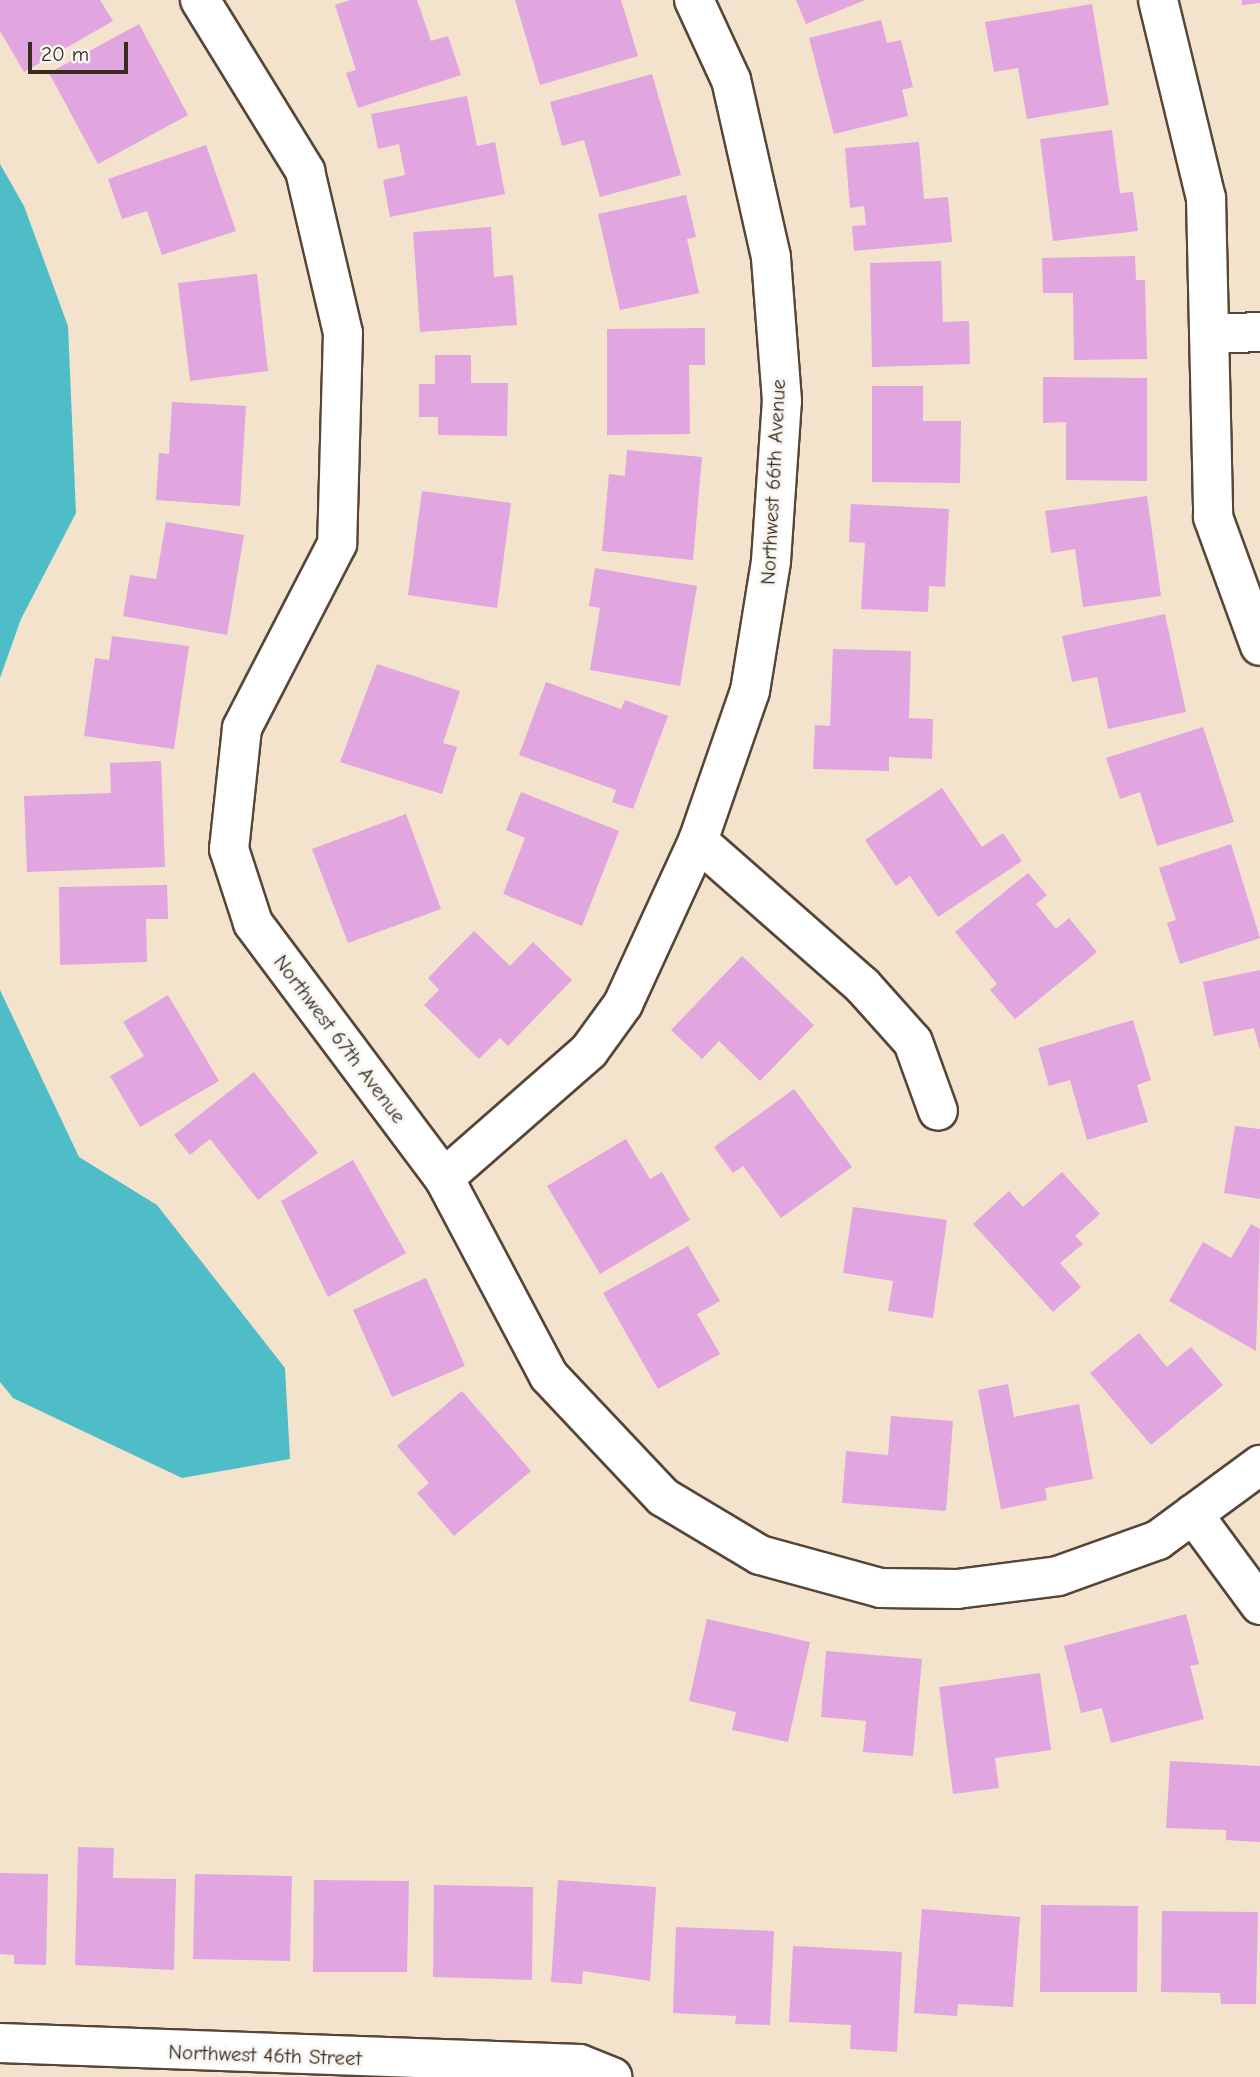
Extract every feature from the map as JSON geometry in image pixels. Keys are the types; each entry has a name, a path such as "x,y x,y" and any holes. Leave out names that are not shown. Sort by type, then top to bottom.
{"street":[{"name":"Northwest 67th Avenue","path":"200,0 305,171 343,333 337,544 242,728 229,849 253,923 444,1178 549,1376 663,1497 760,1555 881,1588 957,1588 1058,1576 1158,1540 1260,1465"},
{"name":"Northwest 66th Avenue","path":"444,1178 589,1051 623,1004 698,841 750,691 771,561 782,401 771,257 731,80 694,0"},
{"path":"1158,0 1206,198 1213,517 1260,646"},
{"path":"1209,334 1260,331"},
{"path":"698,841 784,910 913,1042 938,1111"},
{"path":"1193,1514 1260,1605"},
{"name":"Northwest 46th Street","path":"0,2043 430,2068 580,2064 612,2077"}],"water":[{"path":"0,164 24,206 68,326 76,513 21,619 0,678"},
{"path":"0,990 79,1157 157,1205 285,1368 290,1459 182,1478 13,1398 0,1382"}],"building":[{"path":"0,0 100,0 113,21 24,72 0,31"},
{"path":"350,0 417,0 431,41 448,36 461,75 358,108 346,73 356,70 335,5"},
{"path":"515,0 621,0 638,56 540,85"},
{"path":"796,0 865,0 806,24"},
{"path":"1242,0 1260,0 1260,3 1242,5"},
{"path":"1092,4 1109,105 1027,119 1018,68 994,72 985,22"},
{"path":"881,20 887,43 901,40 913,87 902,90 908,116 834,134 809,38"},
{"path":"139,24 188,115 98,164 49,73"},
{"path":"652,74 681,175 600,197 584,140 562,146 550,102"},
{"path":"467,96 477,146 495,142 505,194 390,217 383,180 405,175 399,144 378,149 371,114"},
{"path":"1112,130 1120,193 1133,192 1138,231 1053,241 1040,139"},
{"path":"919,142 924,199 948,197 952,242 854,251 852,226 866,225 864,206 850,208 845,148"},
{"path":"206,145 236,231 162,255 147,211 122,219 108,179"},
{"path":"686,195 696,237 687,239 699,293 620,310 598,214"},
{"path":"491,227 494,277 513,275 517,325 420,332 413,232"},
{"path":"1135,256 1136,280 1145,280 1147,359 1074,360 1073,293 1043,293 1042,258"},
{"path":"941,261 943,322 969,321 970,364 872,367 870,263"},
{"path":"257,274 268,371 190,381 178,283"},
{"path":"705,328 705,365 689,365 690,434 607,435 607,329"},
{"path":"435,355 471,355 471,383 508,383 507,436 438,435 438,417 419,417 419,384 435,384"},
{"path":"1043,377 1147,378 1147,481 1066,480 1066,422 1043,423"},
{"path":"872,386 923,386 923,421 961,421 960,483 872,482"},
{"path":"172,402 246,406 240,506 156,500 159,453 169,454"},
{"path":"627,450 702,457 693,560 602,551 609,474 625,476"},
{"path":"422,491 511,503 497,608 408,595"},
{"path":"1147,496 1161,596 1083,607 1075,549 1051,553 1045,511"},
{"path":"851,504 949,509 945,587 929,586 928,612 861,609 865,543 849,542"},
{"path":"166,522 244,535 227,635 123,616 130,575 156,579"},
{"path":"595,568 697,586 680,686 590,670 600,608 589,606"},
{"path":"1165,614 1186,712 1108,729 1097,677 1072,682 1062,636"},
{"path":"112,636 189,646 174,749 84,736 95,658 109,660"},
{"path":"833,649 911,651 909,718 933,719 932,759 889,757 889,771 813,769 815,725 830,726"},
{"path":"377,664 460,691 443,743 457,747 442,794 340,762"},
{"path":"546,682 621,709 625,700 668,716 633,809 612,802 616,790 519,755"},
{"path":"1203,727 1234,822 1157,846 1140,792 1120,799 1106,758"},
{"path":"161,761 165,867 27,872 24,796 111,793 110,763"},
{"path":"942,788 982,847 1003,833 1022,861 938,917 910,876 896,886 865,840"},
{"path":"521,792 619,831 582,926 503,894 525,838 506,830"},
{"path":"406,814 441,909 348,943 312,849"},
{"path":"1231,844 1260,938 1180,964 1167,923 1176,920 1159,868"},
{"path":"1028,873 1047,895 1036,904 1056,929 1069,918 1097,952 1015,1019 990,990 997,984 955,932"},
{"path":"167,885 168,919 146,919 147,962 60,965 59,887"},
{"path":"474,931 510,966 533,942 572,980 508,1046 500,1038 479,1059 424,1005 439,990 428,978"},
{"path":"742,956 814,1025 760,1081 719,1041 702,1059 671,1030"},
{"path":"1260,970 1260,1050 1254,1028 1214,1036 1203,982"},
{"path":"168,995 219,1081 140,1127 110,1076 144,1056 123,1022"},
{"path":"1133,1020 1151,1080 1137,1085 1148,1122 1087,1140 1070,1080 1049,1086 1038,1048"},
{"path":"254,1072 318,1153 258,1200 210,1139 190,1155 174,1135"},
{"path":"794,1089 852,1167 781,1218 743,1166 733,1173 714,1147"},
{"path":"1235,1126 1260,1129 1260,1199 1224,1193"},
{"path":"626,1139 650,1179 662,1172 690,1220 600,1274 547,1186"},
{"path":"353,1160 406,1253 328,1297 281,1201"},
{"path":"1062,1172 1100,1214 1075,1236 1083,1244 1060,1263 1081,1287 1053,1312 973,1224 1009,1191 1023,1207"},
{"path":"853,1207 947,1220 933,1318 888,1311 893,1281 843,1273"},
{"path":"1251,1224 1260,1229 1256,1351 1169,1301 1203,1242 1231,1258"},
{"path":"688,1246 720,1301 697,1314 720,1354 658,1389 603,1293"},
{"path":"426,1278 465,1366 392,1397 353,1310"},
{"path":"1139,1333 1167,1367 1191,1347 1223,1385 1151,1445 1090,1373"},
{"path":"1008,1384 1014,1417 1079,1404 1093,1479 1045,1488 1047,1500 1001,1509 978,1390"},
{"path":"462,1391 531,1471 454,1536 417,1493 429,1483 397,1446"},
{"path":"891,1416 953,1421 946,1511 842,1503 846,1451 888,1455"},
{"path":"1186,1614 1199,1664 1190,1666 1204,1719 1111,1743 1102,1708 1081,1713 1064,1646"},
{"path":"707,1619 810,1642 788,1742 732,1730 736,1712 689,1701"},
{"path":"826,1651 922,1659 913,1756 863,1752 866,1721 821,1717"},
{"path":"1040,1673 1051,1750 995,1758 999,1788 953,1794 939,1687"},
{"path":"1170,1761 1260,1766 1260,1842 1226,1840 1226,1830 1166,1828"},
{"path":"78,1847 114,1848 113,1878 176,1879 174,1970 75,1965"},
{"path":"0,1873 48,1874 46,1965 14,1964 14,1955 0,1954"},
{"path":"195,1874 292,1876 290,1961 193,1959"},
{"path":"314,1880 409,1881 407,1972 313,1972"},
{"path":"558,1880 656,1887 650,1981 583,1971 582,1984 551,1982"},
{"path":"434,1885 533,1887 532,1980 433,1977"},
{"path":"1041,1905 1138,1906 1137,1992 1040,1992"},
{"path":"922,1909 1020,1917 1013,2007 958,2004 957,2016 914,2013"},
{"path":"1162,1911 1258,1912 1256,2004 1221,2004 1220,1993 1161,1992"},
{"path":"676,1927 774,1931 770,2025 735,2024 736,2016 673,2013"},
{"path":"793,1946 902,1952 897,2052 850,2049 851,2025 789,2022"}]}
